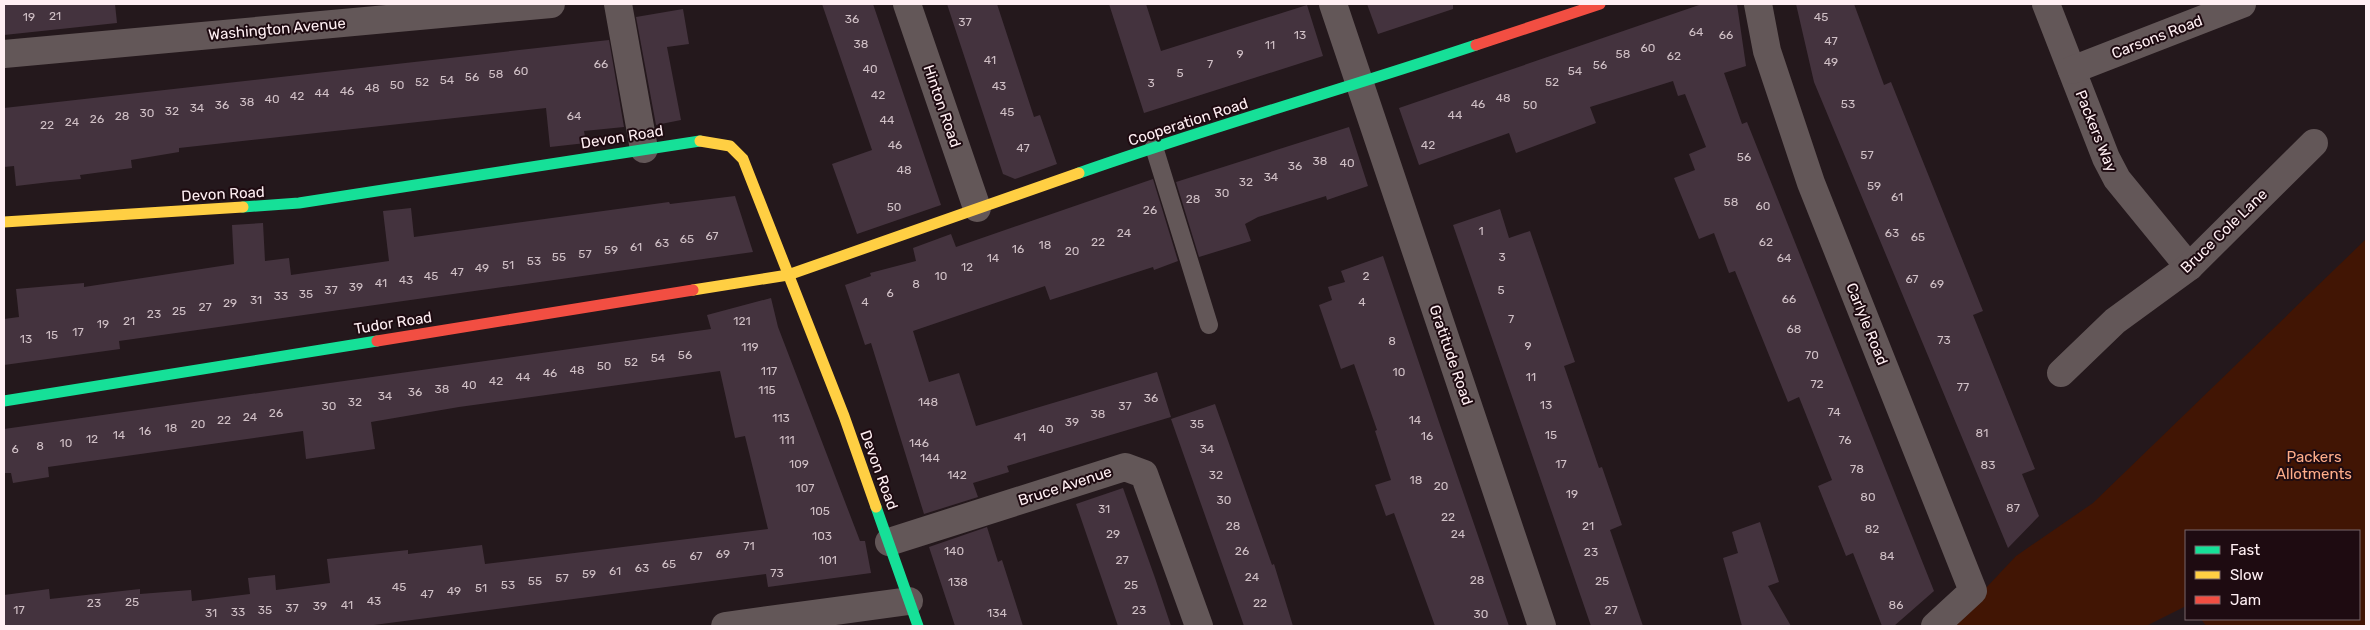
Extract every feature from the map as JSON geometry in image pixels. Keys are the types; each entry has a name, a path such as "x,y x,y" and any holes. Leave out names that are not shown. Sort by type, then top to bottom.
{"street":[{"name":"Washington Avenue","path":"4,54 550,4"},
{"path":"618,4 644,149"},
{"name":"Hinton Road","path":"907,4 977,208"},
{"name":"Gratitude Road","path":"1333,4 1542,626"},
{"name":"Cooperation Road","path":"788,275 1154,148 1360,84 1600,4"},
{"name":"Carlyle Road","path":"1758,4 1767,51 1811,183 1973,591 1935,626"},
{"name":"Packers Way","path":"2046,4 2106,158 2117,179 2189,267"},
{"name":"Carsons Road","path":"2072,70 2242,4"},
{"name":"Devon Road","path":"4,222 299,203 644,149 712,140 729,145 737,150 743,158 844,416 914,614"},
{"name":"Bruce Cole Lane","path":"2061,373 2115,320 2189,267 2314,143"},
{"name":"Tudor Road","path":"4,401 788,275"},
{"name":"Bruce Avenue","path":"889,542 1125,467 1144,474 1199,626"},
{"path":"725,626 914,614"}],"lane":[{"path":"1154,148 1209,325"}],"green space":[{"name":"Packers Allotments","path":"2366,239 2366,626 2206,626 2202,620 2360,620 2360,530 2185,530 2185,606 2146,626 1950,626 2016,556 2093,503"}],"building":[{"path":"4,4 115,4 117,23 4,35"},
{"path":"822,4 873,4 941,205 857,234 832,164 872,150"},
{"path":"947,4 997,4 1034,117 1040,115 1057,164 1015,179 1003,174"},
{"path":"1109,4 1146,4 1161,51 1307,5 1323,56 1144,113"},
{"path":"1367,4 1453,4 1453,9 1378,34"},
{"path":"1702,4 1737,4 1746,66 1724,73 1742,124 1747,122 1934,591 1894,626 1882,626 1853,553 1846,556 1818,486 1832,480 1799,397 1788,402 1735,271 1729,273 1714,233 1699,239 1674,178 1695,170 1689,154 1706,147 1685,94 1678,96 1673,81 1590,107 1596,123 1516,153 1509,133 1419,165 1399,108"},
{"path":"1796,4 1854,4 1884,85 1891,82 1983,311 1973,315 2035,469 2022,474 2039,516 2008,548 1814,82"},
{"path":"683,9 689,44 667,47 681,120 656,125 636,17"},
{"path":"609,40 624,127 584,131 586,143 550,147 546,108 179,148 179,152 131,160 132,168 80,175 81,179 16,186 14,166 4,167 4,108"},
{"path":"1349,127 1368,186 1327,200 1326,196 1258,217 1245,224 1251,241 1199,257 1176,182"},
{"path":"1153,179 1178,261 1154,270 1153,267 1050,300 1045,286 913,331 929,382 959,373 976,426 1157,372 1171,417 1007,466 1009,472 973,483 978,497 924,514 871,343 865,345 845,285 871,276 870,273 916,261 913,248 951,234 956,247"},
{"path":"735,196 753,252 119,341 120,349 4,365 4,319 19,317 16,289 84,283 84,287 234,264 232,225 263,223 265,261 289,258 291,275 389,261 383,211 411,208 414,237 669,202 670,204"},
{"path":"1500,209 1509,238 1530,231 1575,362 1564,366 1599,468 1602,467 1622,525 1610,530 1643,626 1591,626 1453,225"},
{"path":"1383,256 1509,626 1435,626 1394,513 1386,516 1375,485 1391,480 1375,431 1377,430 1354,364 1341,369 1319,305 1332,300 1328,287 1345,282 1341,271"},
{"path":"771,298 778,327 860,541 865,541 871,573 768,587 766,574 366,626 4,626 4,595 49,589 50,599 140,589 140,594 191,590 192,601 250,594 248,578 275,575 276,590 330,583 327,559 408,550 408,554 482,545 485,564 768,529 745,436 735,438 720,371 459,407 371,422 375,449 306,459 303,431 48,467 49,477 13,483 11,473 4,473 4,429 711,329 707,315"},
{"path":"1215,404 1272,565 1274,564 1293,626 1244,626 1171,419"},
{"path":"1123,488 1171,626 1118,626 1076,504"},
{"path":"1760,522 1779,582 1768,586 1791,626 1742,626 1723,558 1738,553 1732,532"},
{"path":"987,527 998,562 1002,560 1023,626 955,626 929,547"}],"traffic: fast":[{"path":"1079,173 1476,45"},
{"path":"243,207 299,203 700,141"},
{"path":"4,401 377,341"},
{"path":"876,507 918,626"}],"traffic: slow":[{"path":"700,141 730,146 743,159 844,416 876,507"},
{"path":"693,290 788,275 1079,173"},
{"path":"4,222 243,207"}],"traffic: jam":[{"path":"1476,45 1600,4"},
{"path":"377,341 693,290"}]}
